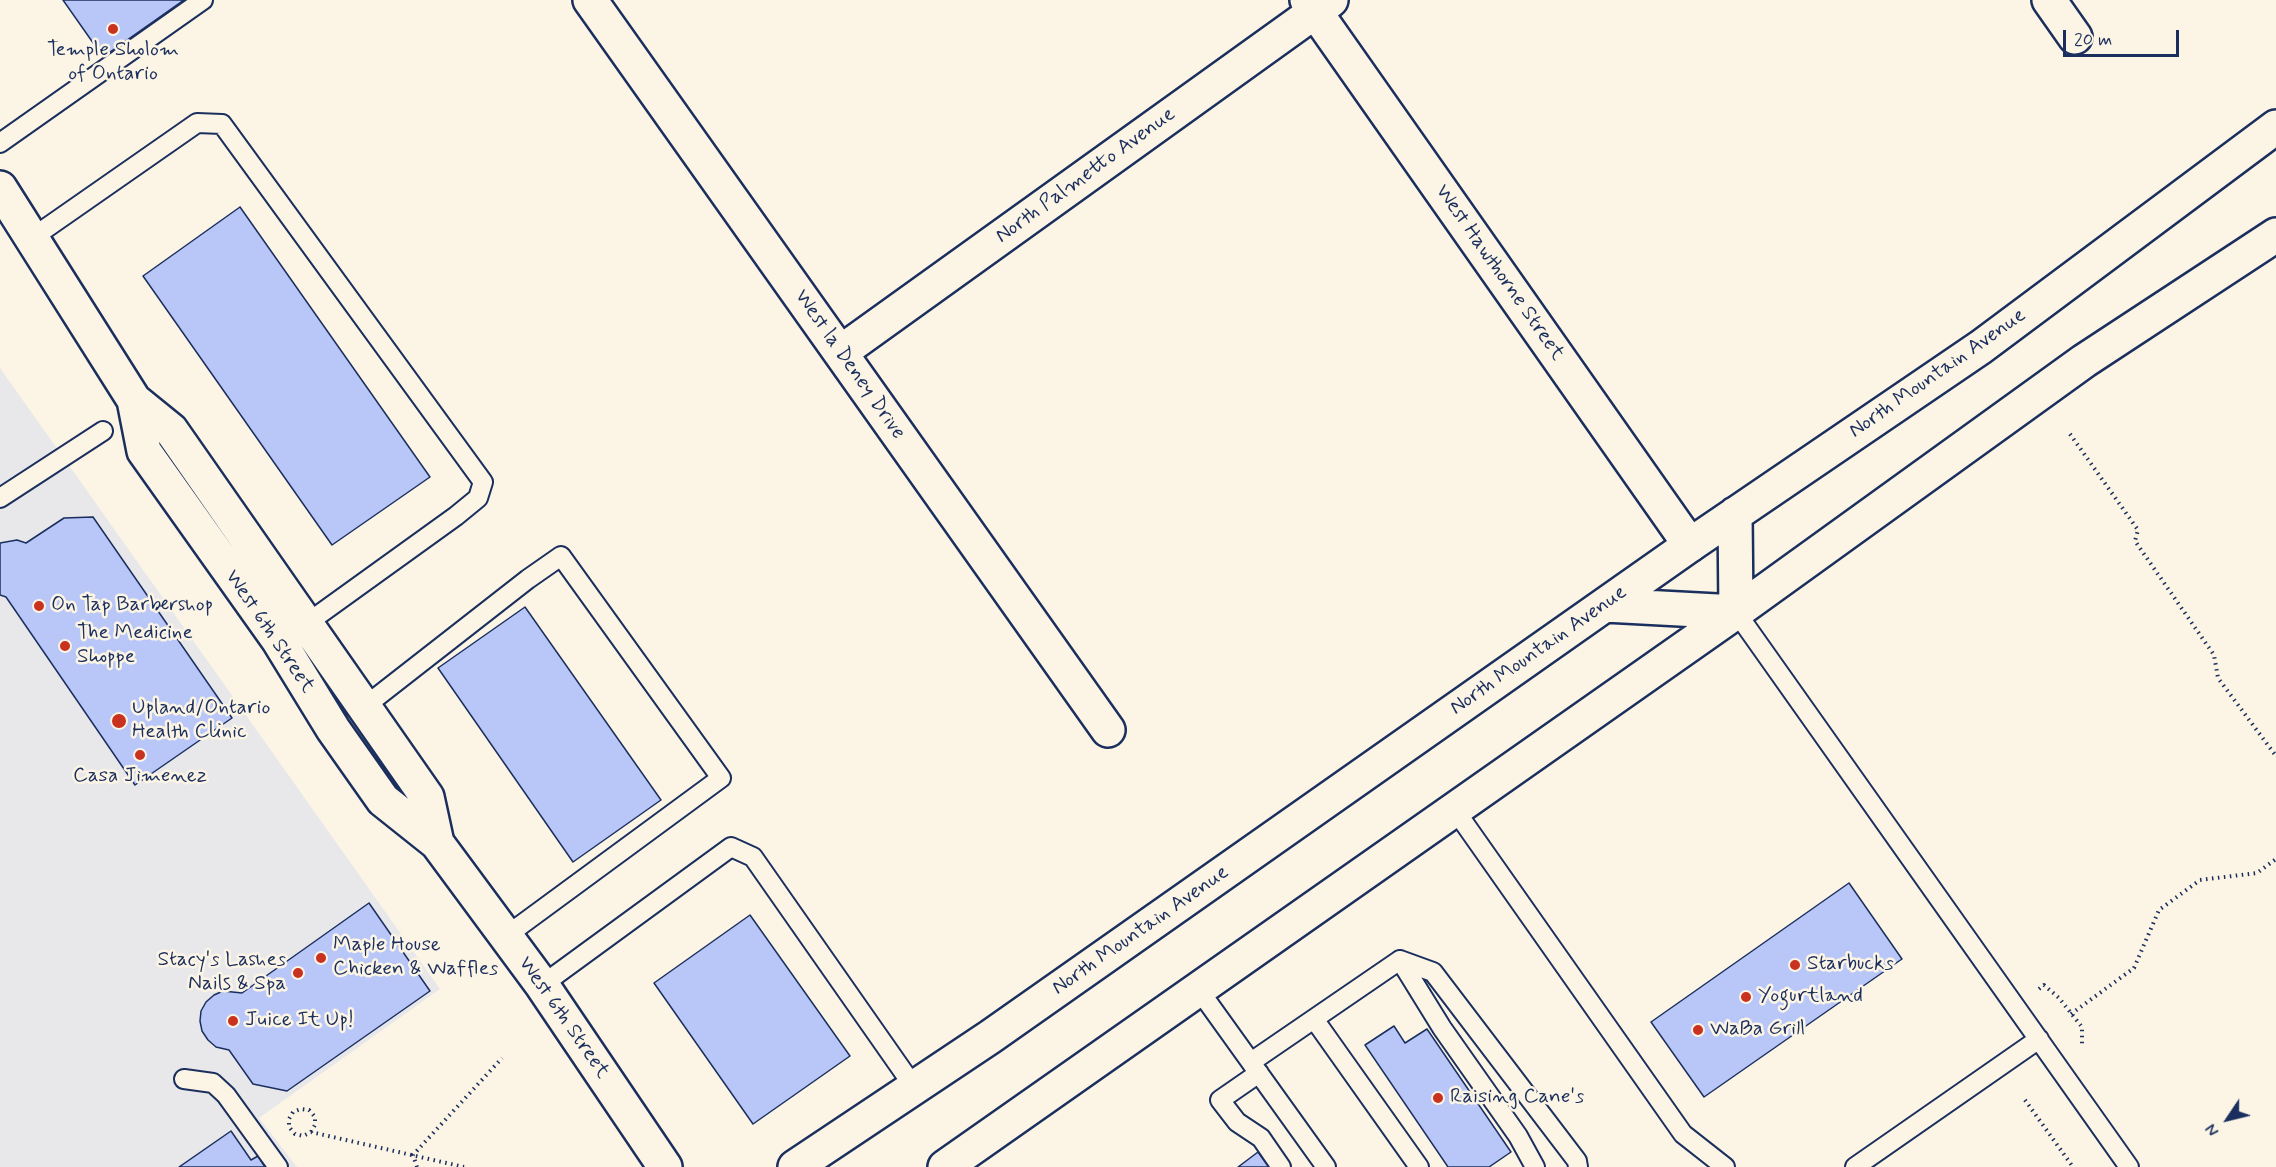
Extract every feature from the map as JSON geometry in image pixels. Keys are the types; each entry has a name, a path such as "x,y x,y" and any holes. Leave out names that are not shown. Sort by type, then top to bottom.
{"street":[{"name":"West la Deney Drive","path":"590,0 1108,730"},
{"path":"2049,0 2075,37"},
{"name":"North Palmetto Avenue","path":"841,352 1318,4"},
{"name":"West Hawthorne Street","path":"1318,4 1690,545"},
{"name":"North Mountain Avenue","path":"795,1167 1010,1023 1690,545 1981,347 2276,127"},
{"name":"West 6th Street","path":"0,188 134,400 171,430 427,797 437,843"},
{"path":"945,1167 1736,612 2084,361 2276,235"},
{"name":"West 6th Street","path":"134,400 144,451 279,641 333,729 383,800 437,843 542,986 665,1167"},
{"path":"1735,514 1736,612"},
{"path":"1605,605 1736,612"}],"lane":[{"path":"0,143 203,0"},
{"path":"32,238 197,123 222,124 483,482 478,498 456,516 306,624"},
{"path":"0,498 103,431"},
{"path":"364,707 528,579 561,556 721,778 506,936"},
{"path":"1736,612 2129,1167"},
{"path":"1455,810 1683,1134 1725,1167"},
{"path":"542,986 731,847 753,857 914,1087"},
{"path":"1281,1167 1261,1138 1237,1122 1220,1100 1255,1067 1314,1019 1400,960"},
{"path":"1400,960 1442,1028 1518,1136 1535,1167"},
{"path":"1400,960 1433,972 1576,1161 1578,1167"},
{"path":"1199,990 1326,1167"},
{"path":"1314,1019 1419,1167"},
{"path":"1855,1167 2039,1039"},
{"path":"184,1079 213,1083 226,1095 278,1167"}],"path":[{"path":"2070,434 2138,530 2135,541 2214,655 2218,678 2276,756"},
{"path":"2071,1014 2134,968 2159,910 2200,880 2257,873 2276,860"},
{"path":"2033,994 2044,985 2059,998 2082,1027 2082,1051"},
{"path":"413,1155 502,1058"},
{"path":"2025,1100 2073,1167"},
{"path":"311,1132 315,1125 315,1117 309,1110 301,1108 293,1112 288,1119 289,1127 295,1134 303,1136 311,1132 464,1167"},
{"path":"413,1155 417,1167"}],"shaded area":[{"path":"0,368 440,989 259,1118 297,1167 0,1167"}],"building":[{"name":"Temple Sholom of Ontario","path":"63,0 184,0 103,57"},
{"path":"240,207 430,477 332,545 143,276"},
{"path":"93,517 232,718 135,785 6,597 0,595 0,543 17,540 26,543 64,518"},
{"path":"525,607 661,800 573,862 438,668"},
{"path":"1849,883 1902,959 1704,1097 1651,1022"},
{"path":"369,903 430,991 287,1091 253,1084 229,1050 216,1047 202,1031 201,1011 206,1002 223,991 242,993"},
{"path":"750,915 850,1056 753,1124 654,983"},
{"name":"Raising Cane's","path":"1394,1026 1405,1043 1427,1029 1511,1152 1489,1167 1448,1167 1365,1045"},
{"path":"231,1131 251,1160 258,1156 265,1167 179,1167"},
{"path":"1258,1152 1269,1167 1238,1167"}],"place":[{"name":"Temple Sholom of Ontario","path":"113,29"},
{"name":"On Tap Barbershop","path":"39,606"},
{"name":"The Medicine Shoppe","path":"65,646"},
{"name":"Upland/Ontario Health Clinic","path":"119,721"},
{"name":"Casa Jimenez","path":"140,755"},
{"name":"Maple House Chicken & Waffles","path":"321,958"},
{"name":"Starbucks","path":"1795,965"},
{"name":"Stacy's Lashes Nails & Spa","path":"298,973"},
{"name":"Yogurtland","path":"1746,997"},
{"name":"Juice It Up!","path":"233,1021"},
{"name":"WaBa Grill","path":"1698,1030"},
{"name":"Raising Cane's","path":"1438,1098"}]}
